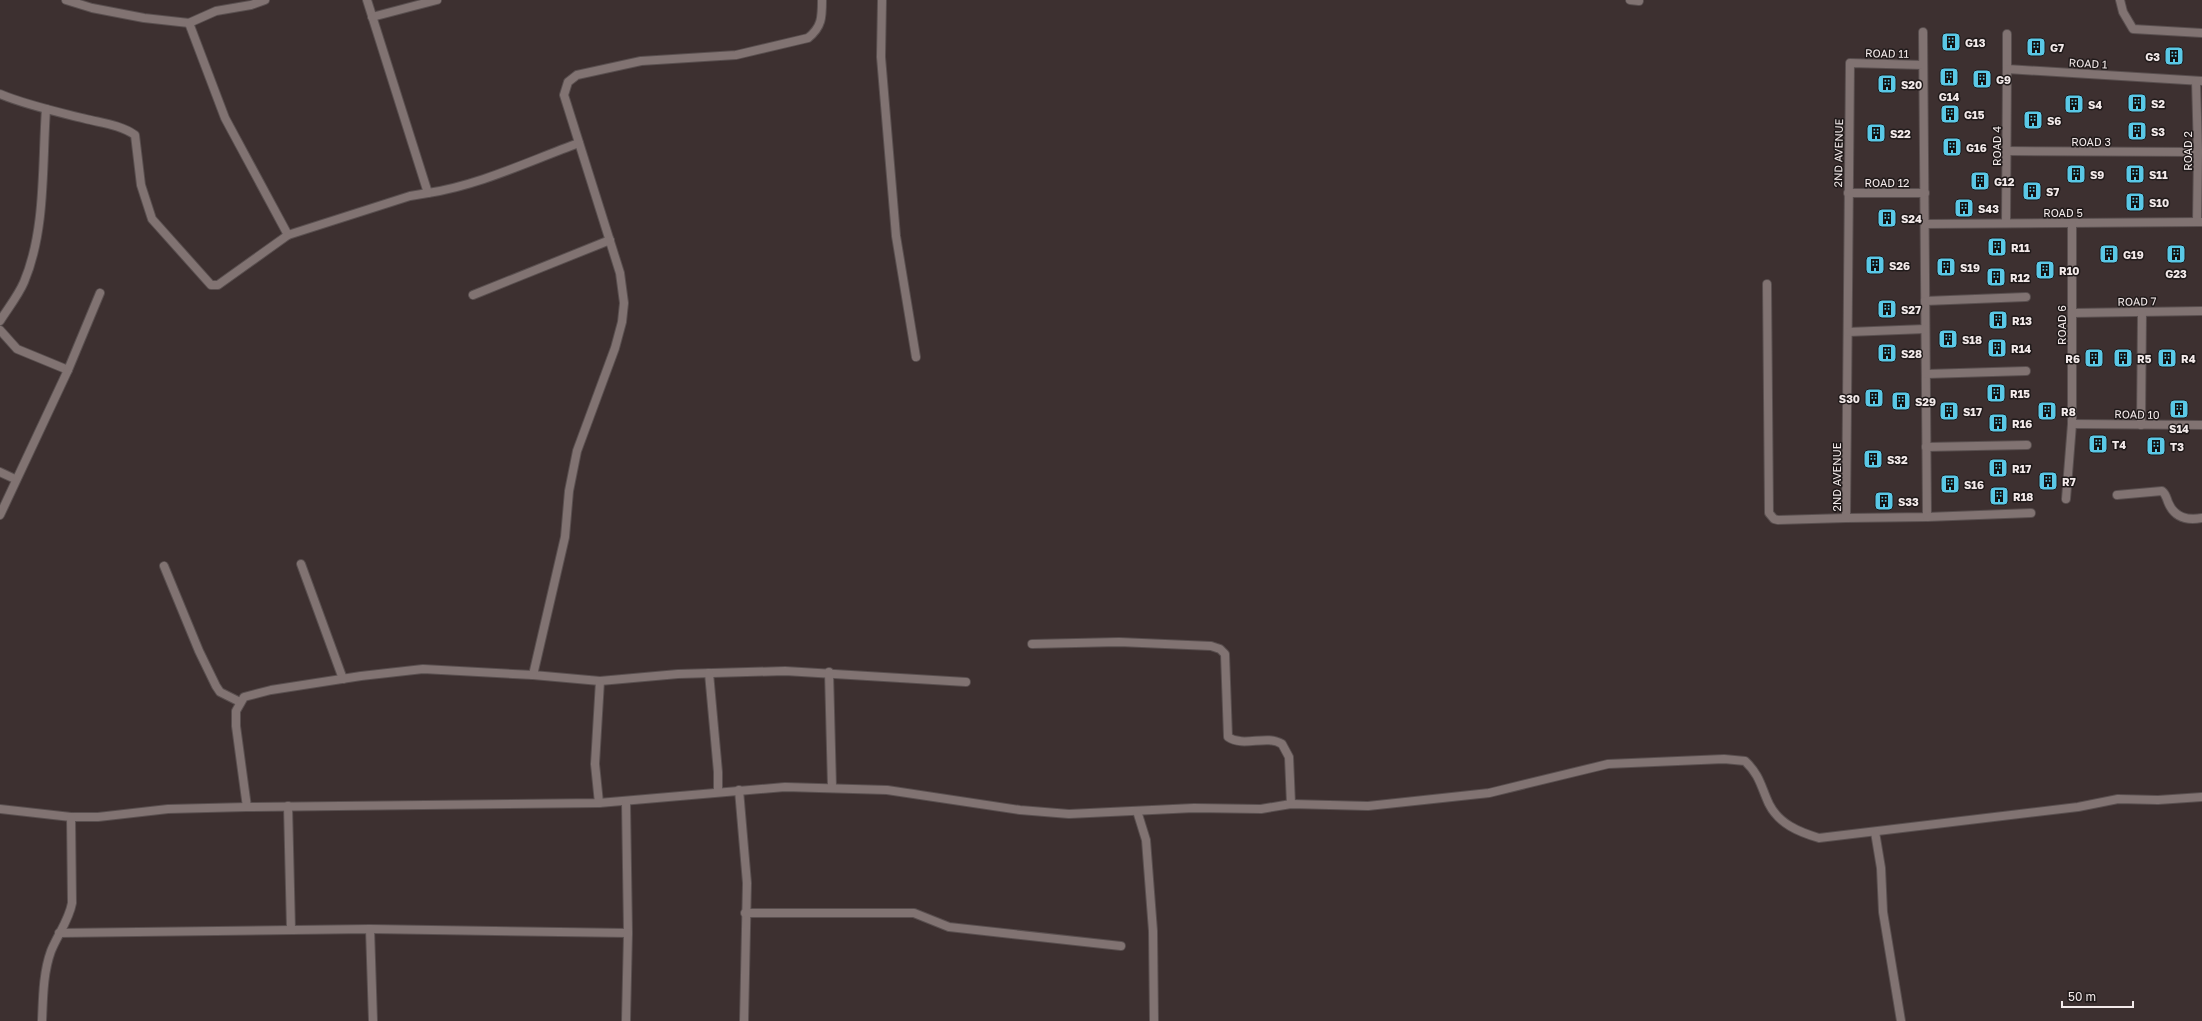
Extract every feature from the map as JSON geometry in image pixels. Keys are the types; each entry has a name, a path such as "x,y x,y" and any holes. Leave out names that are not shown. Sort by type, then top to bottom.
{"street":[{"path":"66,0 99,9 189,23 216,11 264,0"},
{"path":"367,0 428,193"},
{"path":"372,17 437,0"},
{"path":"533,676 565,537 569,491 577,451 615,348 622,322 624,303 620,273 564,95 568,82 577,75 641,61 736,55 808,38 816,31 820,24 822,0"},
{"path":"882,0 881,58 896,236 916,357"},
{"path":"1630,0 1639,1"},
{"path":"2120,0 2123,12 2133,29 2202,33"},
{"path":"189,23 224,118 288,235"},
{"path":"1923,32 1927,517"},
{"path":"2007,34 2007,69"},
{"name":"ROAD 11","path":"1850,63 1923,65"},
{"name":"2ND AVENUE","path":"1850,63 1846,518 2031,513"},
{"name":"ROAD 1","path":"2007,69 2199,81"},
{"name":"ROAD 4","path":"2006,223 2007,69"},
{"name":"ROAD 2","path":"2199,81 2199,222"},
{"path":"0,94 46,109 112,125 128,130 135,135 141,185 152,219 211,285 218,285 288,235 410,196 451,189 472,183 579,143"},
{"path":"0,321 24,282 35,248 39,223 46,109"},
{"name":"ROAD 3","path":"2007,151 2198,152"},
{"name":"ROAD 12","path":"1848,193 1924,194"},
{"name":"ROAD 6","path":"2066,499 2072,424 2072,222"},
{"name":"ROAD 5","path":"1925,224 2199,222"},
{"path":"473,295 610,240"},
{"path":"1767,284 1769,513 1774,519 1778,520 1846,518"},
{"path":"0,515 68,370 100,293"},
{"path":"1925,302 2026,297"},
{"name":"ROAD 7","path":"2072,313 2202,311"},
{"path":"2141,425 2142,312"},
{"path":"1848,332 1926,329"},
{"path":"0,330 17,350 68,370"},
{"path":"1926,374 2026,370"},
{"name":"ROAD 10","path":"2072,424 2202,425"},
{"path":"1926,447 2027,445"},
{"path":"0,472 16,479"},
{"path":"2117,495 2162,491 2166,495 2173,511 2179,516 2194,520 2202,518"},
{"path":"301,564 343,679"},
{"path":"164,566 199,651 216,686 220,692 240,702"},
{"path":"1032,644 1119,642 1211,646 1220,649 1225,654 1228,737 1238,741 1274,741 1282,744 1288,757 1291,804"},
{"path":"247,806 236,726 236,711 240,702 250,695 264,692 343,679 423,669 600,681 678,674 785,671 829,672 966,682"},
{"path":"829,672 832,787"},
{"path":"709,673 718,772 718,792"},
{"path":"599,803 595,764 600,681"},
{"path":"0,809 71,817 98,817 168,809 247,806 626,802 739,790 832,787 887,790 1020,810 1069,814 1194,808 1261,809 1291,804 1368,806 1489,793 1608,764 1734,758 1745,761 1758,774 1770,805 1787,826 1819,838 2078,807 2118,799 2158,800 2202,797"},
{"path":"739,790 746,869 744,1021"},
{"path":"626,802 628,933 626,1021"},
{"path":"288,806 291,930"},
{"path":"1137,811 1146,840 1153,932 1154,1021"},
{"path":"42,1021 44,988 51,952 59,933 70,914 72,903 71,817"},
{"path":"1875,832 1881,868 1883,912 1901,1021"},
{"path":"745,914 914,914 949,927 1121,946"},
{"path":"59,933 370,929 628,933"},
{"path":"370,929 373,1021"}],"place":[{"name":"G13","path":"1951,42"},
{"name":"G7","path":"2036,47"},
{"name":"G3","path":"2174,56"},
{"name":"G14","path":"1949,77"},
{"name":"G9","path":"1982,79"},
{"name":"S20","path":"1887,84"},
{"name":"S2","path":"2137,103"},
{"name":"S4","path":"2074,104"},
{"name":"G15","path":"1950,114"},
{"name":"S6","path":"2033,120"},
{"name":"S3","path":"2137,131"},
{"name":"S22","path":"1876,133"},
{"name":"G16","path":"1952,147"},
{"name":"S9","path":"2076,174"},
{"name":"S11","path":"2135,174"},
{"name":"G12","path":"1980,181"},
{"name":"S7","path":"2032,191"},
{"name":"S10","path":"2135,202"},
{"name":"S43","path":"1964,208"},
{"name":"S24","path":"1887,218"},
{"name":"R11","path":"1997,247"},
{"name":"G19","path":"2109,254"},
{"name":"G23","path":"2176,254"},
{"name":"S26","path":"1875,265"},
{"name":"S19","path":"1946,267"},
{"name":"R10","path":"2045,270"},
{"name":"R12","path":"1996,277"},
{"name":"S27","path":"1887,309"},
{"name":"R13","path":"1998,320"},
{"name":"S18","path":"1948,339"},
{"name":"R14","path":"1997,348"},
{"name":"S28","path":"1887,353"},
{"name":"R6","path":"2094,358"},
{"name":"R5","path":"2123,358"},
{"name":"R4","path":"2167,358"},
{"name":"R15","path":"1996,393"},
{"name":"S30","path":"1874,398"},
{"name":"S29","path":"1901,401"},
{"name":"S14","path":"2179,409"},
{"name":"S17","path":"1949,411"},
{"name":"R8","path":"2047,411"},
{"name":"R16","path":"1998,423"},
{"name":"T4","path":"2098,444"},
{"name":"T3","path":"2156,446"},
{"name":"S32","path":"1873,459"},
{"name":"R17","path":"1998,468"},
{"name":"R7","path":"2048,481"},
{"name":"S16","path":"1950,484"},
{"name":"R18","path":"1999,496"},
{"name":"S33","path":"1884,501"}]}
